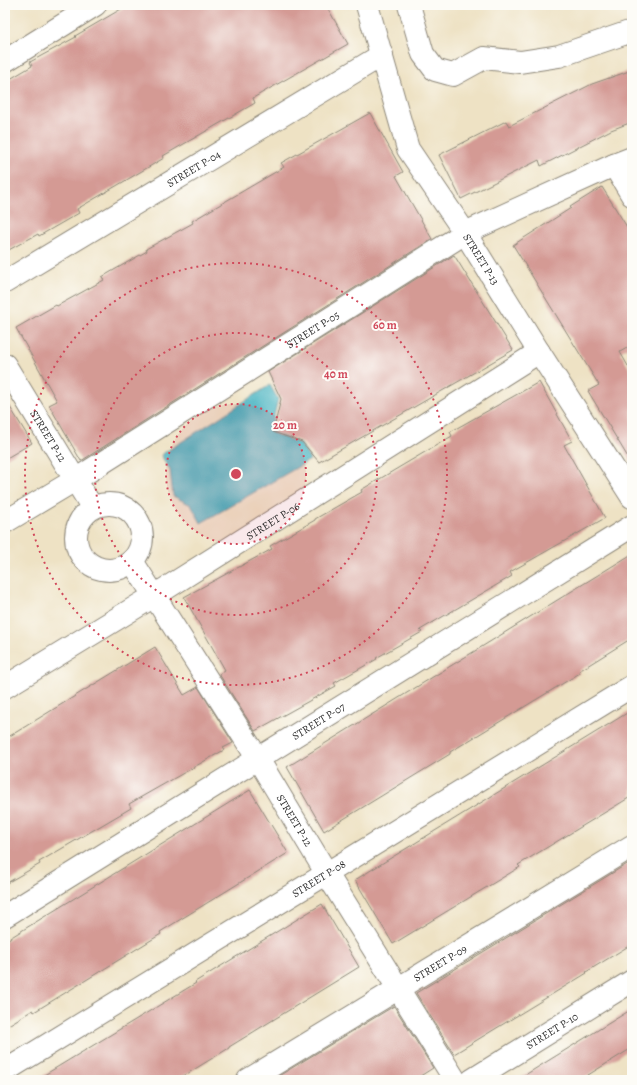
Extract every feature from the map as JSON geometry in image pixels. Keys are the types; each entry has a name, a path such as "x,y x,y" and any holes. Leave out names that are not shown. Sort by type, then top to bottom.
{"street":[{"path":"5,61 95,5"},
{"name":"STREET P-13","path":"367,5 408,149 465,233 632,497"},
{"path":"409,5 423,54 435,70 453,75 484,58 520,62 559,56 632,31"},
{"name":"STREET P-04","path":"5,282 382,55"},
{"path":"623,162 632,195"},
{"name":"STREET P-05","path":"5,522 75,480 465,233 623,162"},
{"name":"STREET P-06","path":"5,687 154,596 539,352"},
{"name":"STREET P-12","path":"5,365 92,507"},
{"path":"107,502 123,506 136,516 142,531 141,548 132,562 118,570 102,570 87,563 78,550 75,534 80,519 92,507 107,502"},
{"name":"STREET P-07","path":"5,916 632,526"},
{"name":"STREET P-12","path":"132,562 258,759 327,874 455,1080"},
{"name":"STREET P-08","path":"5,1071 632,686"},
{"name":"STREET P-09","path":"248,1080 632,846"},
{"name":"STREET P-10","path":"472,1080 632,981"}],"water":[{"path":"270,385 278,399 271,429 273,433 301,444 310,460 201,523 191,505 173,496 170,470 161,455"}],"building":[{"path":"128,5 326,5 348,44 253,98 255,103 163,156 164,158 77,209 79,213 39,236 38,234 5,252 5,82 32,66 30,62 76,37 75,36"},
{"path":"632,70 632,122 611,130 541,166 539,160 461,199 439,155 506,121 509,126 592,84"},
{"path":"370,113 403,172 396,176 432,239 81,461 49,405 57,401 16,328 104,280 102,277 147,251 146,249 193,223 192,221 284,167 281,163"},
{"path":"602,187 632,235 632,345 620,352 632,373 632,464 588,391 599,385 513,245"},
{"path":"454,255 513,350 319,462 302,442 273,432 281,399 268,372"},
{"path":"539,382 572,441 564,445 605,518 510,572 512,576 420,630 422,632 334,683 336,686 255,731 219,674 225,670 184,597 272,549 270,546 362,492 361,490 452,436 450,432"},
{"path":"5,399 32,443 5,459"},
{"path":"632,554 632,638 579,671 580,673 324,831 287,767"},
{"path":"155,647 184,695 198,687 233,743 223,748 224,750 129,804 131,808 39,862 40,864 5,884 5,739"},
{"path":"632,710 632,796 518,865 520,867 393,944 355,880"},
{"path":"250,790 288,853 160,932 161,934 34,1012 33,1010 5,1027 5,941"},
{"path":"632,861 632,944 454,1054 416,993"},
{"path":"322,904 359,967 177,1080 36,1080 196,983 195,982"},
{"path":"394,1006 433,1068 414,1080 272,1080"},
{"path":"632,1009 632,1048 580,1080 517,1080"}]}
